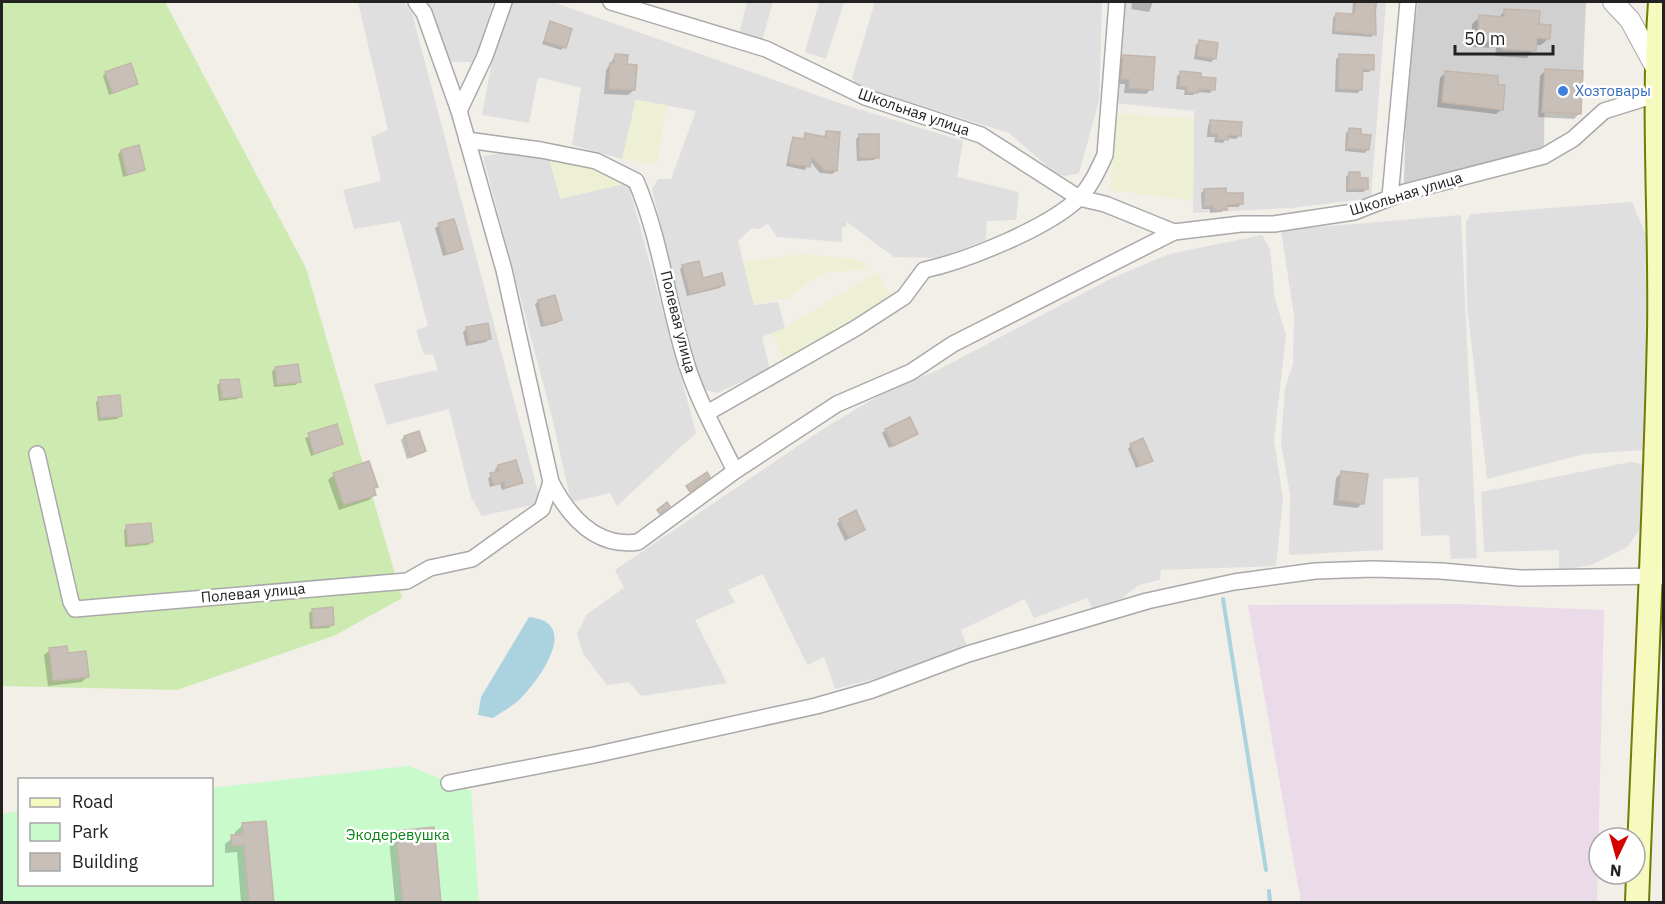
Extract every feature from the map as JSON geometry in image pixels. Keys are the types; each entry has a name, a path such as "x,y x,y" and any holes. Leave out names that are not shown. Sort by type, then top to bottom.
{"main road":[{"path":"1637,903 1657,576 1656,461 1661,298 1655,66 1660,2"}],"street":[{"path":"416,2 424,13 459,111 504,270 551,482 561,501 581,525 602,539 622,544 638,542 735,471"},
{"path":"459,111 485,56 504,2"},
{"name":"Школьная улица","path":"611,2 766,48 866,97 981,135 1079,198 1105,204 1174,232"},
{"path":"707,413 856,328 904,297 924,270 953,264 1022,233 1063,210 1079,198 1095,177 1106,155 1117,2"},
{"path":"1390,197 1408,2"},
{"path":"1613,2 1629,20 1655,66"},
{"name":"Школьная улица","path":"735,471 837,404 911,372 952,344 1174,232 1241,224 1274,224 1342,214 1390,197 1544,156 1573,140 1604,111 1655,95"},
{"name":"Полевая улица","path":"467,140 541,150 596,161 636,181 648,210 664,263 686,363 735,471"},
{"name":"Полевая улица","path":"37,454 71,602 75,609 407,580 430,568 471,560 542,509 551,482"},
{"path":"449,783 594,755 816,706 872,690 968,654 1147,601 1234,582 1315,572 1372,569 1441,571 1520,578 1657,576"}],"shaded area":[{"path":"358,2 404,2 412,13 541,503 482,516 471,497 449,409 387,425 374,384 438,370 433,354 424,355 416,330 428,326 400,221 354,229 343,190 381,181 371,137 388,130"},
{"path":"424,2 493,2 476,62 447,62"},
{"path":"509,2 553,2 842,104 963,141 957,177 1019,192 1016,220 987,221 986,240 939,258 894,257 847,222 846,227 842,227 842,242 777,237 768,224 759,229 752,228 738,241 754,305 778,302 785,328 762,337 770,369 717,393 705,390 693,355 652,189 658,179 671,179 696,111 636,100 622,159 572,145 581,88 538,77 529,123 482,115 494,50"},
{"path":"747,2 773,2 762,41 739,35"},
{"path":"819,2 844,2 826,59 805,52"},
{"path":"875,2 1102,2 1099,101 1079,173 1066,176 1055,173 1009,133 857,86 852,78"},
{"path":"1121,2 1386,2 1371,198 1292,208 1193,213 1194,111 1114,103"},
{"path":"1418,2 1586,2 1583,71 1545,69 1544,147 1404,183 1407,72"},
{"path":"509,152 548,155 628,183 696,433 617,506 610,493 571,502 552,417 483,156"},
{"path":"1632,202 1646,235 1650,363 1645,450 1584,454 1487,479 1467,306 1466,222 1471,214"},
{"path":"1461,215 1477,558 1451,559 1449,535 1421,536 1418,477 1383,479 1383,550 1289,555 1290,494 1281,443 1285,388 1293,364 1294,316 1281,230"},
{"path":"1262,235 1270,249 1275,299 1286,335 1274,440 1283,499 1276,566 1161,570 1160,580 1139,585 1121,599 1092,608 1087,598 1034,618 1025,599 961,630 968,649 926,665 835,689 824,657 807,665 763,574 728,590 735,602 695,620 727,683 641,696 629,682 607,685 583,654 577,634 586,615 624,588 615,570 823,429 880,395 938,370 1112,278 1169,254"},
{"path":"1630,462 1642,464 1645,494 1641,528 1627,547 1591,565 1559,570 1559,550 1484,552 1481,492"},
{"path":"1460,604 1604,610 1599,826 1587,826 1587,886 1597,886 1597,902 1301,902 1248,605"}],"green space":[{"path":"2,2 165,2 306,268 402,598 336,635 177,690 2,686"},
{"path":"636,100 667,105 657,165 622,159"},
{"path":"1115,113 1194,119 1193,201 1110,190"},
{"path":"548,155 600,167 628,183 560,199"},
{"path":"800,254 853,258 866,264 866,269 826,273 811,280 791,297 754,305 743,262"},
{"path":"877,272 893,298 785,362 772,333 785,328"},
{"name":"Экодеревушка","path":"409,766 471,791 479,902 2,902 2,814 18,811 18,886 213,886 213,788"}],"water":[{"path":"529,617 545,621 553,629 552,653 537,679 520,699 493,718 478,715 481,697"}],"building":[{"path":"1357,2 1375,2 1376,35 1334,31 1336,13 1354,14"},
{"path":"1504,9 1540,11 1539,24 1551,25 1550,39 1537,38 1536,51 1502,49 1503,42 1478,40 1479,15 1504,17"},
{"path":"550,21 572,29 566,48 544,41"},
{"path":"1199,40 1218,43 1216,59 1197,56"},
{"path":"615,54 628,55 627,64 637,65 635,90 609,89 610,63 614,64"},
{"path":"1339,54 1374,55 1374,70 1363,69 1362,90 1338,89"},
{"path":"1123,55 1155,57 1153,90 1129,88 1129,79 1121,79"},
{"path":"131,63 138,84 113,93 105,72"},
{"path":"1545,69 1583,71 1581,114 1542,112"},
{"path":"1180,71 1201,73 1201,77 1216,78 1215,90 1198,89 1198,93 1187,92 1187,87 1179,86"},
{"path":"1445,71 1498,76 1498,85 1505,85 1503,110 1442,102"},
{"path":"1210,120 1242,122 1241,136 1228,135 1228,140 1217,139 1218,134 1210,134"},
{"path":"1349,128 1361,129 1361,134 1371,135 1369,150 1347,148"},
{"path":"826,131 840,132 837,171 824,170 812,157 810,167 788,163 793,137 804,139 805,133 826,137"},
{"path":"859,134 879,134 879,158 859,158"},
{"path":"139,145 145,170 127,175 121,150"},
{"path":"1349,172 1360,172 1360,178 1368,178 1368,189 1348,189"},
{"path":"1226,188 1226,193 1243,193 1243,204 1227,205 1227,210 1213,210 1213,206 1204,207 1204,189"},
{"path":"454,219 463,249 447,254 438,223"},
{"path":"699,261 703,278 722,273 725,285 690,294 682,265"},
{"path":"555,295 562,320 544,325 538,300"},
{"path":"488,323 491,339 469,343 466,327"},
{"path":"298,364 301,382 277,385 275,367"},
{"path":"239,379 242,397 222,398 220,380"},
{"path":"120,395 122,416 100,418 98,397"},
{"path":"910,417 918,434 893,446 885,429"},
{"path":"337,424 343,444 314,454 308,433"},
{"path":"419,431 426,451 411,457 404,436"},
{"path":"1143,438 1153,461 1139,466 1130,444"},
{"path":"516,460 523,483 505,488 504,482 494,485 490,473 499,471 498,465"},
{"path":"369,461 378,487 374,488 376,495 344,505 333,473"},
{"path":"1341,471 1368,474 1364,504 1338,500"},
{"path":"707,472 710,477 690,492 686,486"},
{"path":"667,502 670,506 660,514 657,510"},
{"path":"856,510 865,530 849,538 839,519"},
{"path":"151,523 153,542 128,545 126,525"},
{"path":"333,607 334,625 313,627 312,609"},
{"path":"67,646 68,653 86,651 89,677 53,681 49,648"},
{"path":"266,821 274,903 249,903 244,845 232,846 231,835 243,834 242,823"},
{"path":"434,827 441,903 403,903 396,831"}],"waterway":[{"path":"1223,599 1266,870"},
{"path":"1269,891 1270,902"}],"place":[{"name":"Хозтовары","path":"1563,91"}]}
